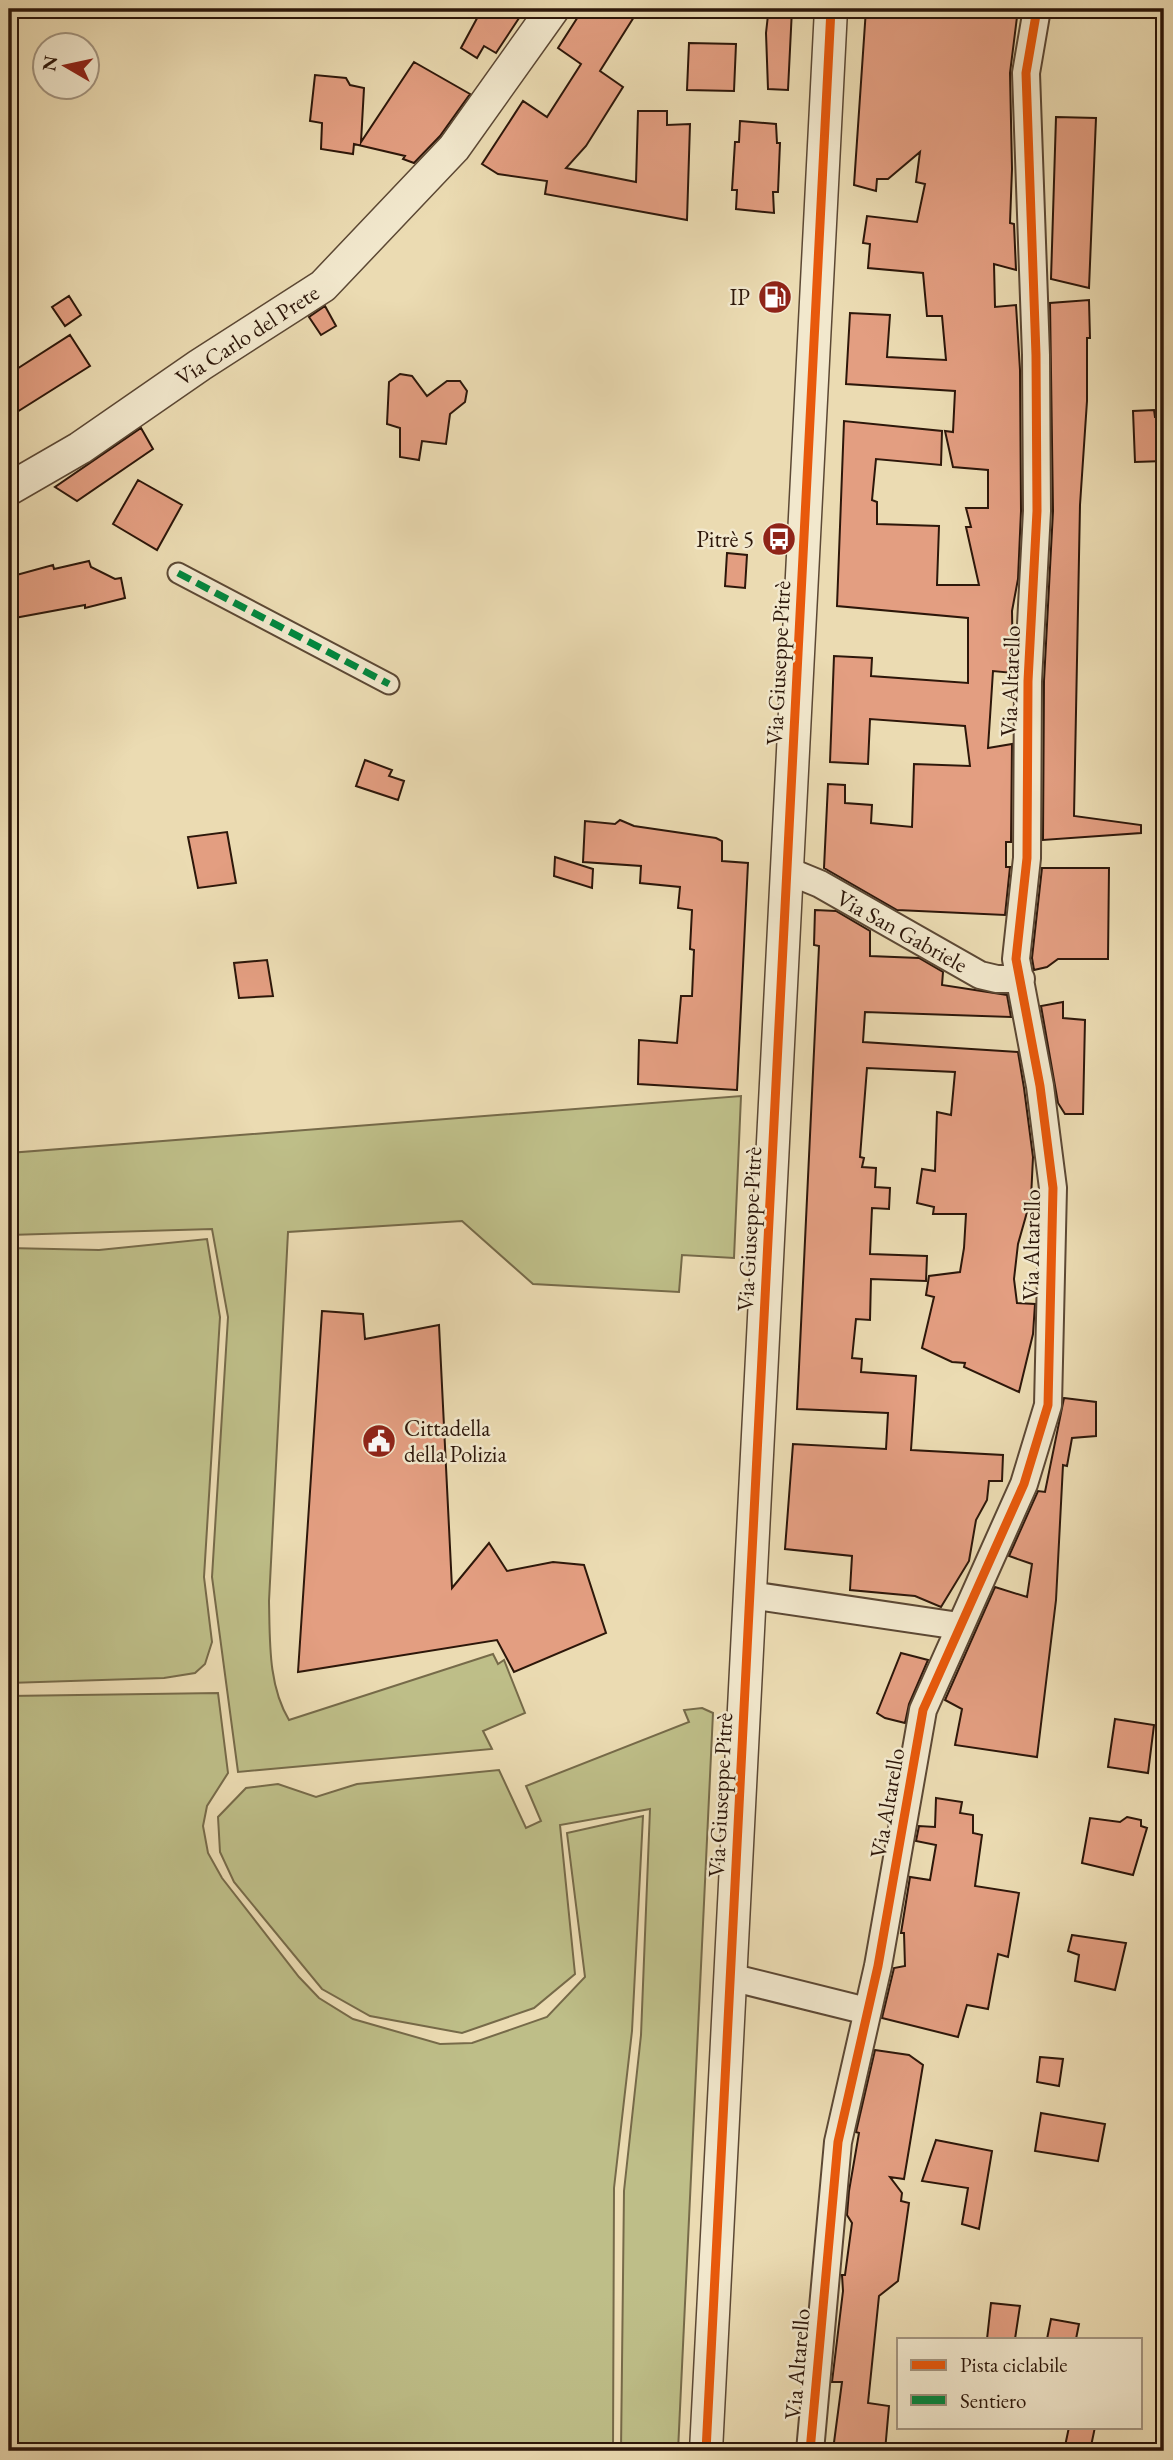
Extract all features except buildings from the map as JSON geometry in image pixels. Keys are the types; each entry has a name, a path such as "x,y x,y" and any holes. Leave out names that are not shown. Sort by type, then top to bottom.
{"street":[{"name":"Via Carlo del Prete","path":"9,489 80,448 323,286 454,148 554,9"},
{"name":"Via Giuseppe Pitrè","path":"706,2451 831,9"},
{"name":"Via Altarello","path":"810,2451 838,2142 867,2011 923,1710 1024,1484 1048,1405 1053,1188 1040,1086 1016,959 1027,858 1028,681 1037,511 1036,355 1026,73 1037,9"},
{"path":"178,573 389,684"},
{"name":"Via San Gabriele","path":"786,870 820,884 980,975 997,979 1021,978"},
{"path":"750,1595 959,1626"},
{"path":"730,1977 867,2011"}],"green space":[{"path":"741,1096 734,1258 682,1255 679,1292 533,1284 462,1221 288,1232 269,1601 272,1662 282,1706 289,1720 493,1654 498,1664 504,1660 525,1713 483,1731 492,1749 238,1772 212,1577 228,1317 212,1229 9,1235 9,1153"},
{"path":"207,1239 220,1317 204,1577 212,1642 205,1664 195,1673 164,1678 9,1683 9,1248 99,1250"},
{"path":"218,1693 228,1773 207,1806 203,1826 208,1853 222,1878 299,1977 319,1998 353,2019 440,2044 472,2043 547,2017 585,1977 567,1833 643,1816 632,2031 614,2188 613,2451 9,2451 9,1696"},
{"path":"702,1708 713,1713 678,2451 621,2451 624,2191 641,2035 650,1809 560,1825 575,1974 534,2008 462,2033 370,2016 322,1989 234,1882 220,1852 218,1817 246,1788 278,1784 316,1797 357,1784 499,1770 526,1828 541,1821 526,1786 689,1722 684,1710"}],"marked path":[{"path":"178,573 389,684"}],"cycle path":[{"path":"706,2451 831,9"},
{"path":"810,2451 838,2142 878,1966 923,1710 1024,1484 1048,1405 1053,1188 1040,1086 1016,959 1027,858 1028,681 1037,511 1036,355 1026,73 1037,9"}],"place":[{"name":"IP","path":"775,297"},
{"name":"Pitrè 5","path":"779,539"},
{"name":"Cittadella della Polizia","path":"379,1441"}]}
